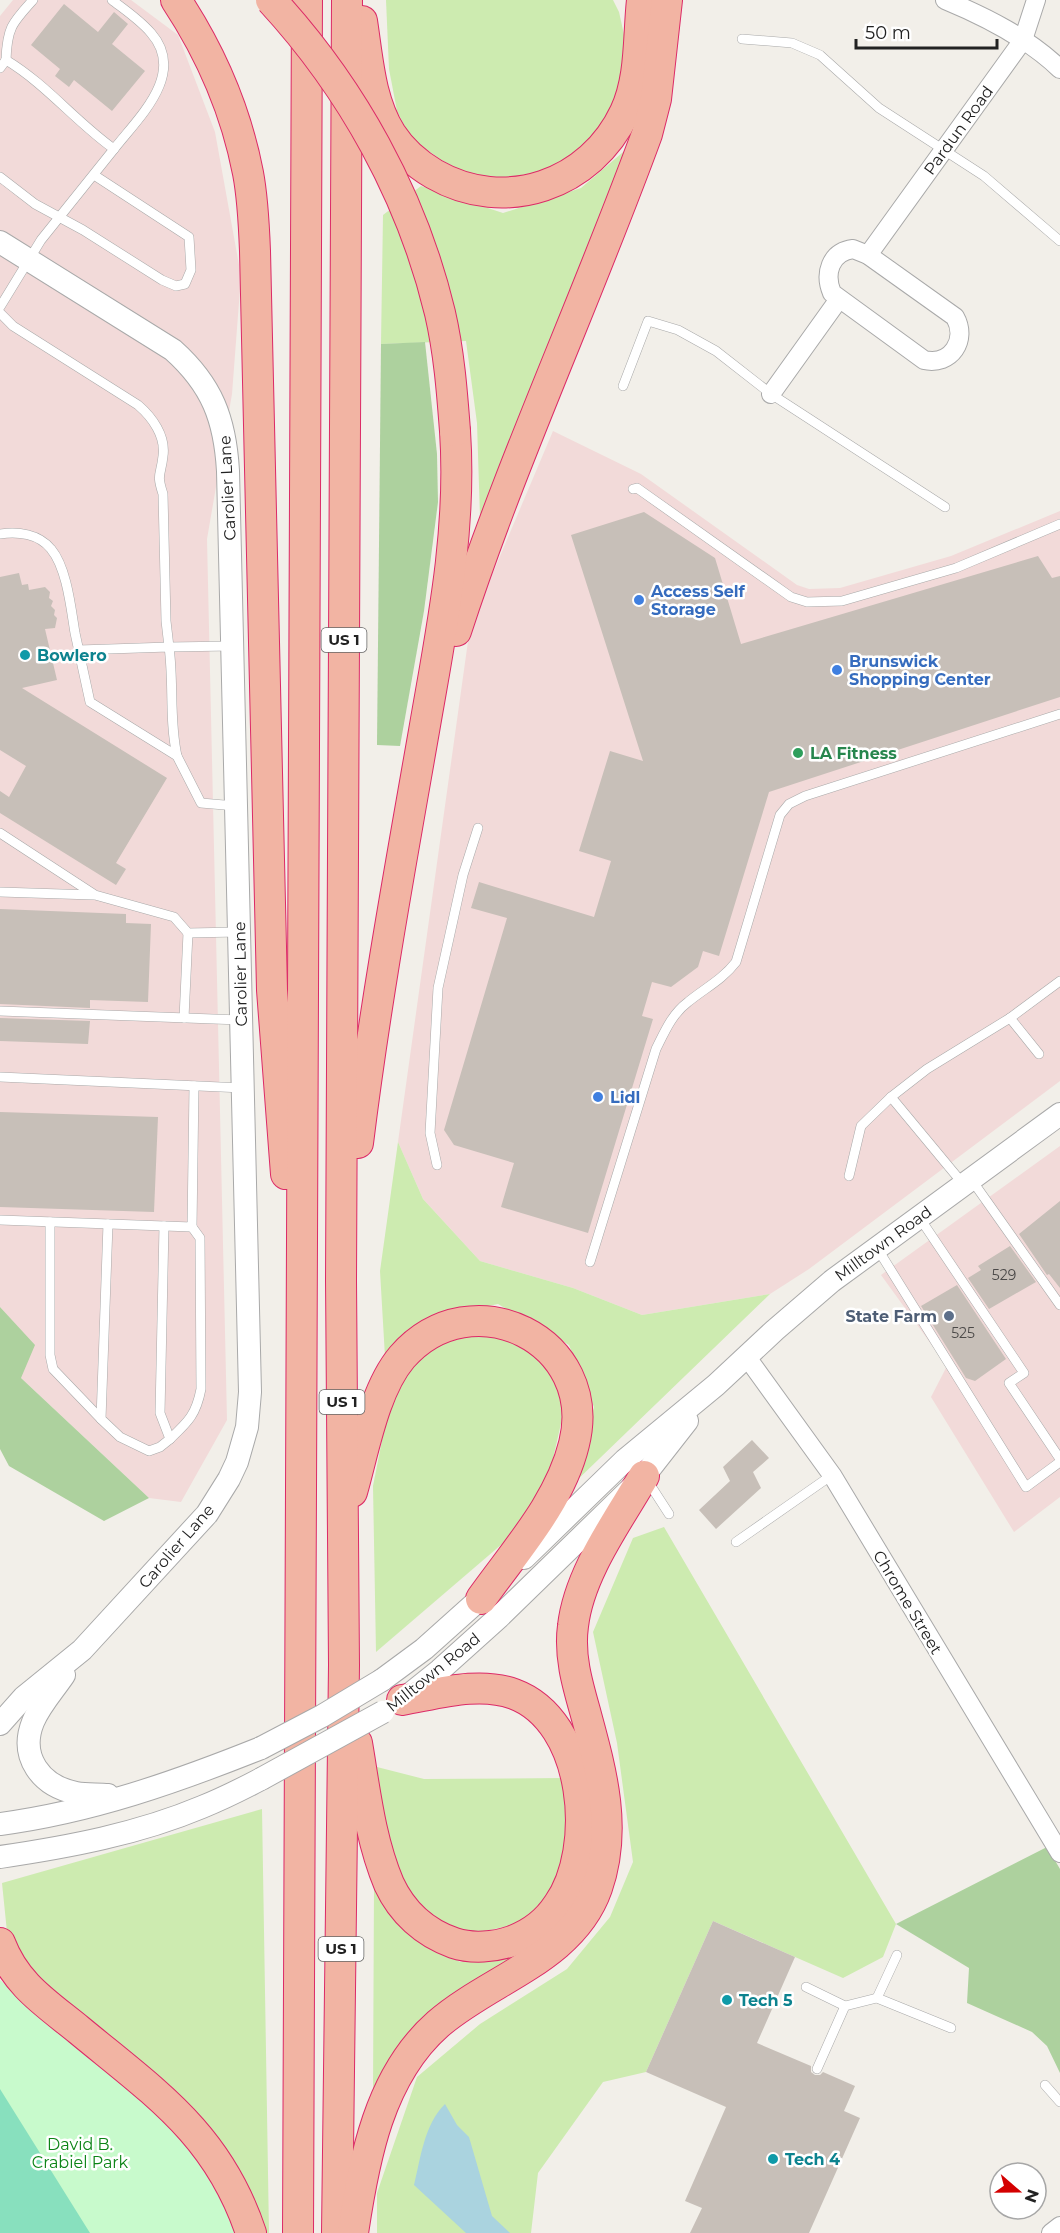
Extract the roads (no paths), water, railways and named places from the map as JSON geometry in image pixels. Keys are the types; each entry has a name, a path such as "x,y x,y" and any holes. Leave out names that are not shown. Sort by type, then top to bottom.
{"highway":[{"path":"176,0 206,50 227,98 242,146 252,199 272,990 303,1391"},
{"path":"271,0 305,39 340,87 367,130 405,207 440,313 449,364 456,431 457,488 450,578 369,1053 341,1280"},
{"name":"US 1","path":"298,2233 307,0"},
{"name":"US 1","path":"338,2233 344,1665 341,1280 347,0"},
{"path":"359,0 374,92 391,134 409,156 430,172 454,184 489,193 524,192 556,183 578,170 601,150 618,125 630,98 637,68 642,0"},
{"path":"625,0 638,37"},
{"path":"423,734 493,525 647,134 656,99 667,0"},
{"path":"342,1523 380,1397 402,1357 426,1336 455,1323 483,1320 511,1325 524,1331 546,1346 564,1368 575,1398 578,1414 577,1430 568,1461 552,1497 481,1599"},
{"path":"353,2233 359,2191 372,2136 385,2101 413,2052 437,2025 464,2003 558,1945 581,1919 597,1889 608,1838 606,1801 599,1763 574,1668 572,1628 579,1598 591,1568 644,1476"},
{"path":"344,1665 374,1840 390,1886 420,1925 444,1939 459,1944 490,1946 518,1939 548,1919 560,1904 576,1864 580,1843 581,1809 576,1778 565,1745 537,1708 514,1694 474,1689 389,1697"},
{"path":"0,1943 10,1973 184,2119 220,2165 251,2233"}],"street":[{"path":"945,0 975,13 1023,40 1043,52 1060,69"},
{"name":"Pardun Road","path":"868,255 1023,40 1036,0"},
{"name":"Carolier Lane","path":"0,242 173,350 194,370 213,400 225,433 233,646 250,1392 247,1427 242,1445 229,1479 207,1514 82,1650 24,1697 0,1724"},
{"path":"846,250 861,250 868,255 956,317 960,325 960,332 956,349 948,357 931,362 924,360 832,293 827,278 832,261 846,250"},
{"path":"771,394 839,299"},
{"name":"Milltown Road","path":"0,1824 67,1812 168,1784 261,1748 322,1716 389,1697 424,1648 481,1599 625,1460 716,1385 831,1281 967,1182 1058,1120"},
{"name":"Chrome Street","path":"746,1356 832,1475 1060,1853"},
{"name":"Milltown Road","path":"0,1857 90,1841 154,1824 201,1808 261,1779 389,1697 440,1670 499,1617 644,1476 716,1385"},
{"path":"82,1650 33,1722 28,1743 33,1764 44,1779 68,1791 79,1794 131,1795"},
{"path":"1051,2233 1060,2226"}],"lane":[{"path":"33,0 10,28 3,64 22,70 98,138 114,149"},
{"path":"0,307 41,240 156,94 164,73 164,63 153,35 112,0"},
{"path":"742,39 792,43 820,56 879,108 984,176 1060,241"},
{"path":"0,177 35,204 83,230 162,280 176,286 185,284 191,270 189,237 94,175"},
{"path":"0,313 13,326 138,405 155,423 164,452 157,481 163,494 166,621 172,673 172,734 177,756 201,803 236,806"},
{"path":"623,386 648,321 678,330 716,351 771,394 945,507"},
{"path":"633,489 637,488 791,597 807,603 842,601 956,568 1060,524"},
{"path":"0,534 22,533 42,542 52,550 61,570 68,596 90,702 177,756"},
{"path":"79,650 233,646"},
{"path":"590,1262 656,1049 670,1021 687,1002 726,974 736,962 780,815 789,804 805,796 1060,714"},
{"path":"437,1165 430,1133 438,988 463,875 478,828"},
{"path":"0,832 95,895"},
{"path":"0,892 95,895 174,916 188,933 184,1018"},
{"path":"188,933 239,932"},
{"path":"849,1176 861,1126 891,1097 927,1069 1010,1018 1060,981"},
{"path":"0,1011 241,1020"},
{"path":"1010,1018 1039,1054"},
{"path":"0,1077 243,1088"},
{"path":"50,1222 50,1354 53,1369 120,1437 149,1451 160,1447 190,1421 195,1413 201,1389 200,1238 192,1227 194,1086"},
{"path":"891,1097 967,1182 1060,1305"},
{"path":"877,1248 1026,1487 1060,1461 1009,1383 1024,1373 919,1217"},
{"path":"0,1220 192,1227"},
{"path":"101,1419 108,1224"},
{"path":"164,1226 160,1413 170,1439"},
{"path":"736,1542 832,1475"},
{"path":"644,1476 669,1514"},
{"path":"877,1998 897,1955"},
{"path":"806,1987 844,2006 877,1998 951,2028"},
{"path":"817,2069 844,2006"},
{"path":"1045,2085 1060,2102"}],"water":[{"path":"445,2104 457,2125 469,2137 492,2216 510,2233 466,2233 414,2185 428,2131"}],"place":[{"name":"Access Self Storage","path":"639,600"},
{"name":"Bowlero","path":"25,655"},
{"name":"Brunswick Shopping Center","path":"837,670"},
{"name":"LA Fitness","path":"798,753"},
{"name":"Lidl","path":"598,1097"},
{"name":"State Farm","path":"949,1316"},
{"name":"Tech 5","path":"727,2000"},
{"name":"Tech 4","path":"773,2159"}],"park label":[{"name":"David B. Crabiel Park","path":"80,2153"}]}
